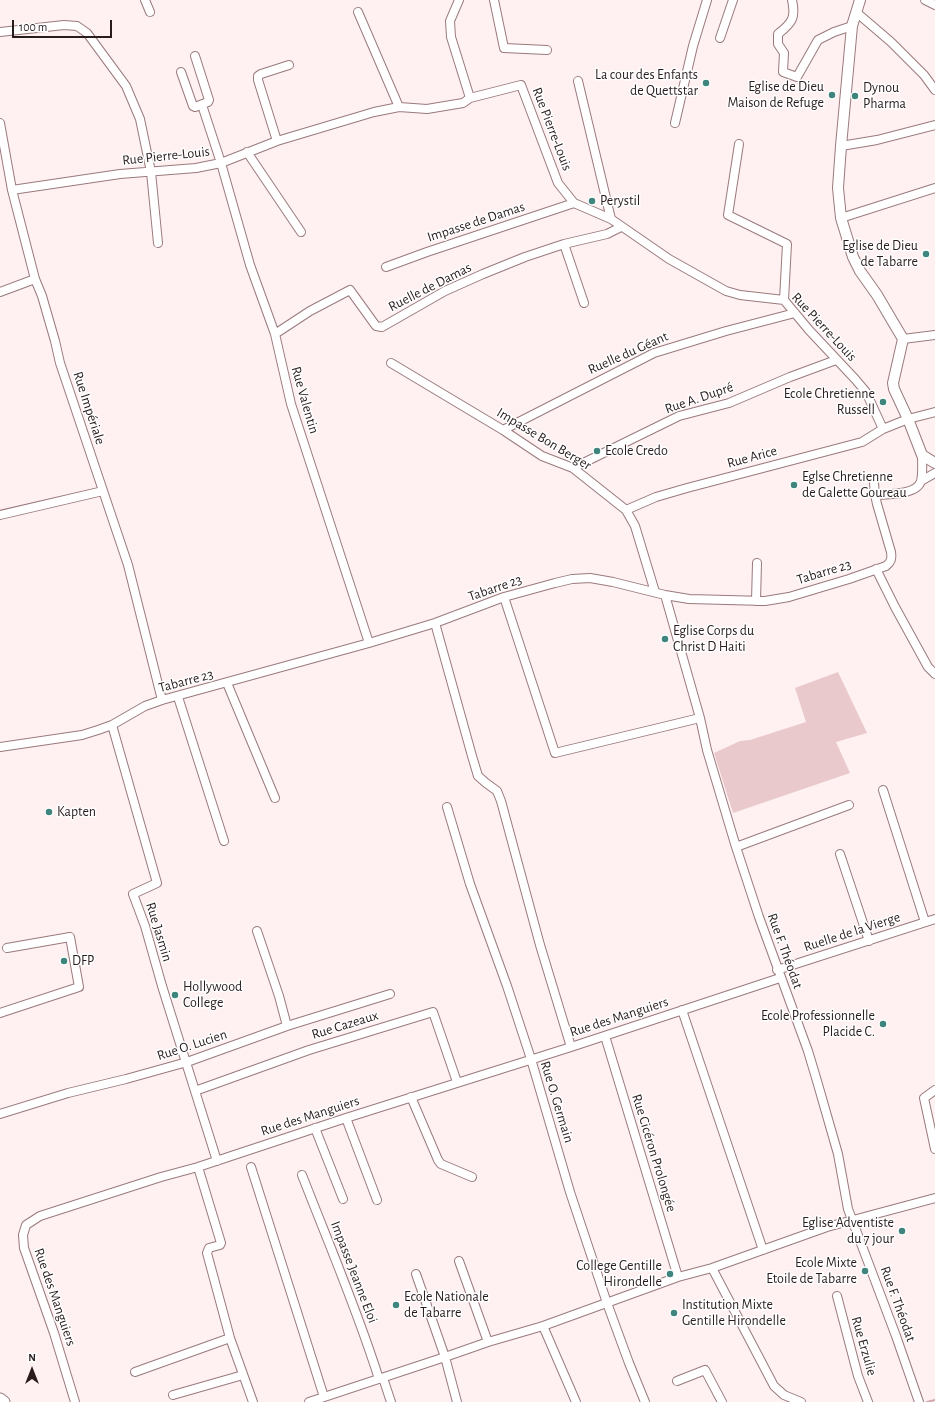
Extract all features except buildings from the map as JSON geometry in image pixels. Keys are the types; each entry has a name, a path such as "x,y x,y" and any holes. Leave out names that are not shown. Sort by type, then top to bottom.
{"main road":[{"path":"0,1398 4,1402"}],"street":[{"path":"145,0 150,12"},
{"path":"459,0 450,21 452,37 470,98"},
{"path":"494,0 504,48 547,50"},
{"path":"675,123 693,46 707,0"},
{"path":"720,38 733,0"},
{"path":"792,0 794,11 789,25 778,34 778,44 784,52 783,72 797,77 818,40 834,32 852,26"},
{"path":"860,0 852,26 841,146 838,188 841,218 855,262 877,295 903,339 893,386 922,455 921,481"},
{"path":"925,0 935,5"},
{"path":"358,12 399,107"},
{"path":"856,12 891,42 931,83 935,90"},
{"path":"0,32 64,25 77,26 87,32 126,86 140,119 151,172 158,243"},
{"path":"181,72 193,106 195,107 208,102 209,100 195,56"},
{"path":"276,141 258,76 289,65"},
{"path":"578,81 610,219"},
{"name":"Rue Pierre-Louis","path":"12,190 120,174 196,168 221,163 276,141 374,112 399,107 427,109 462,103 470,98 521,85 558,183 574,203 610,219 669,259 726,291 740,295 784,300 809,330 866,392 883,429"},
{"name":"Rue Valentin","path":"202,105 221,163 250,265 275,334 291,404 369,643"},
{"name":"Rue Impériale","path":"0,123 2,149 35,279 42,296 60,363 128,565 162,700"},
{"path":"841,146 877,140 935,125"},
{"path":"739,144 728,214 786,244 784,300"},
{"path":"247,152 301,232"},
{"path":"841,218 935,188"},
{"name":"Impasse de Damas","path":"386,267 574,203"},
{"name":"Ruelle de Damas","path":"275,334 310,311 350,290 376,326 382,327 445,291 525,257 564,244 607,234 621,227"},
{"path":"564,244 584,303"},
{"path":"0,292 35,279"},
{"name":"Ruelle du Géant","path":"503,430 654,353 726,331 795,313"},
{"path":"903,339 935,335"},
{"name":"Rue A. Dupré","path":"573,468 679,416 730,402 836,360"},
{"name":"Impasse Bon Berger","path":"391,363 503,430 542,456 573,468 626,510 635,526 655,592"},
{"path":"883,429 908,419 935,412"},
{"name":"Rue Arice","path":"626,510 656,497 687,488 862,442 883,429"},
{"path":"922,455 935,463"},
{"path":"874,483 875,495 909,491 915,489 921,481 935,473"},
{"path":"0,515 103,491"},
{"name":"Tabarre 23","path":"0,747 82,735 112,725 144,706 162,700 178,697 369,643 435,623 504,597 555,583 590,578 655,592 665,596 756,601 790,597 849,579 886,566 890,563 892,558 891,552 875,495"},
{"path":"756,601 757,563"},
{"path":"876,569 895,608 928,667 935,674"},
{"name":"Rue F. Théodat","path":"665,596 700,718 707,750 736,846 777,970 808,1051 817,1081 838,1154 848,1209 896,1336 919,1402"},
{"path":"504,597 555,753 700,718"},
{"path":"435,623 478,776 497,791 501,800 540,945 571,1047"},
{"path":"227,683 274,798"},
{"path":"178,697 224,841"},
{"name":"Rue Jasmin","path":"112,725 157,883 133,894 146,926 162,986 217,1161"},
{"path":"883,790 926,922"},
{"path":"736,846 849,805"},
{"name":"Rue O. Germain","path":"447,808 470,884 507,986 531,1059 570,1192 607,1303 645,1402"},
{"path":"840,854 869,941"},
{"name":"Ruelle de la Vierge","path":"777,970 935,919"},
{"path":"257,931 288,1026"},
{"path":"0,1013 79,987 70,937 7,948"},
{"name":"Rue des Manguiers","path":"75,1402 54,1333 24,1248 23,1235 26,1225 40,1216 217,1161 456,1082 571,1047 780,978"},
{"name":"Rue O. Lucien","path":"0,1114 68,1093 187,1062 288,1026 390,994"},
{"path":"682,1010 763,1250"},
{"name":"Rue Cazeaux","path":"195,1091 309,1050 433,1012 456,1082"},
{"name":"Rue Cicéron Prolongée","path":"605,1036 678,1277"},
{"path":"935,1090 924,1098 935,1149"},
{"path":"411,1097 441,1164 472,1177"},
{"path":"346,1118 377,1200"},
{"path":"315,1128 343,1199"},
{"path":"198,1167 221,1243 220,1245 209,1248 207,1254 230,1338 253,1402"},
{"path":"251,1167 324,1396"},
{"name":"Impasse Jeanne Eloi","path":"302,1175 391,1402"},
{"path":"308,1402 488,1342 543,1326 678,1277 712,1268 827,1227 852,1219 935,1198"},
{"path":"459,1261 488,1342"},
{"path":"712,1268 774,1386 784,1395 801,1402"},
{"path":"416,1274 445,1357 457,1402"},
{"name":"Rue Erzulie","path":"837,1296 858,1376 868,1402"},
{"path":"543,1326 576,1402"},
{"path":"135,1372 230,1338"},
{"path":"677,1381 705,1370 722,1402"},
{"path":"173,1395 243,1375"}],"shaded area":[{"path":"838,672 867,733 836,742 850,773 733,813 714,753 740,741 750,740 806,722 795,688"}],"waterway":[{"path":"927,1402 935,1400"}],"place":[{"name":"La cour des Enfants de Quettstar","path":"706,83"},
{"name":"Eglise de Dieu Maison de Refuge","path":"832,95"},
{"name":"Dynou Pharma","path":"855,96"},
{"name":"Perystil","path":"592,201"},
{"name":"Eglise de Dieu de Tabarre","path":"926,254"},
{"name":"Ecole Chretienne Russell","path":"883,402"},
{"name":"Ecole Credo","path":"597,451"},
{"name":"Eglse Chretienne de Galette Goureau","path":"794,485"},
{"name":"Eglise Corps du Christ D Haiti","path":"665,639"},
{"name":"Kapten","path":"49,812"},
{"name":"DFP","path":"64,961"},
{"name":"Hollywood College","path":"175,995"},
{"name":"Ecole Professionnelle Placide C.","path":"883,1024"},
{"name":"Eglise Adventiste du 7 jour","path":"902,1231"},
{"name":"Ecole Mixte Etoile de Tabarre","path":"865,1271"},
{"name":"College Gentille Hirondelle","path":"670,1274"},
{"name":"Ecole Nationale de Tabarre","path":"396,1305"},
{"name":"Institution Mixte Gentille Hirondelle","path":"674,1313"}]}
